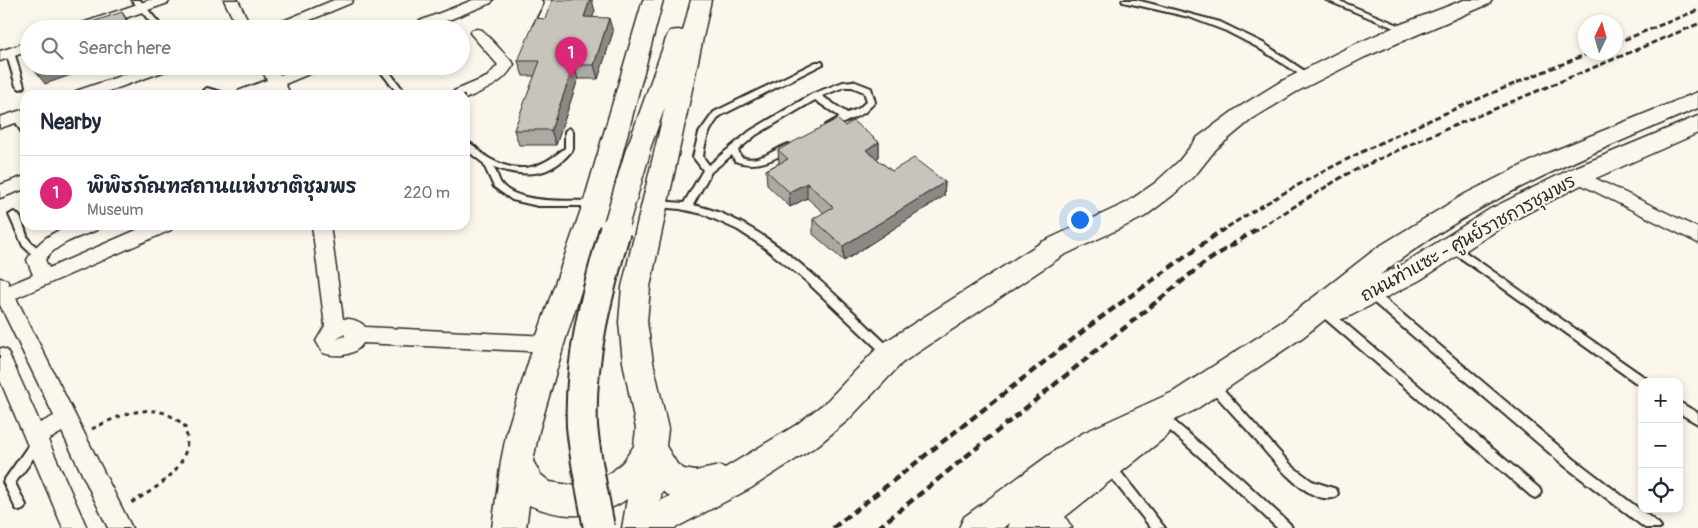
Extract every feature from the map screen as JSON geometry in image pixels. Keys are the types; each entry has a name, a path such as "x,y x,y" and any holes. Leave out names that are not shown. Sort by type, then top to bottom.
{"main road":[{"path":"523,528 523,431 549,344 596,204 653,0"},
{"path":"638,151 662,0"},
{"path":"599,528 587,463 582,413 585,364 597,302 638,151 692,0"},
{"path":"640,528 647,455 652,429 638,362 634,322 636,287 701,0"},
{"path":"640,528 739,477 808,436 837,411 891,354 1052,249 1135,210 1170,183 1188,167 1207,143 1244,114 1308,76 1407,30 1482,0"},
{"name":"ถนนท่าแซะ - ศูนย์ราชการชุมพร","path":"1174,410 1294,329 1388,254 1474,200 1550,162 1698,99"},
{"name":"ถนนท่าแซะ - ศูนย์ราชการชุมพร","path":"1294,329 1328,315 1410,273 1500,216 1578,176 1698,124"},
{"path":"1550,162 1578,176"},
{"path":"1044,522 1108,464 1174,410"},
{"path":"976,528 1056,467 1094,443 1174,410"},
{"path":"522,472 535,492 567,502 591,500 609,493 624,484 647,455"},
{"path":"647,455 665,474 677,483 695,486 739,477"},
{"path":"509,528 522,472"}],"street":[{"path":"100,20 139,3 163,0"},
{"path":"231,0 241,20"},
{"path":"294,20 325,5 346,0"},
{"path":"435,20 486,0"},
{"path":"470,91 496,79 502,73 506,64 477,33"},
{"path":"5,54 20,49"},
{"path":"96,90 140,75"},
{"path":"273,75 280,88 301,75"},
{"path":"0,123 20,121"},
{"path":"1578,176 1698,236"},
{"path":"0,192 20,184"},
{"path":"44,278 36,260 39,254 52,241 79,230"},
{"path":"117,521 2,292 44,278 141,230"},
{"path":"322,230 335,329 326,341 334,348 346,346 354,340 356,335 549,344"},
{"path":"0,356 76,528"},
{"path":"35,436 71,428"}],"lane":[{"path":"538,25 549,4 547,0"},
{"path":"1126,0 1174,11 1228,29 1268,50 1308,76"},
{"path":"1330,0 1407,30"},
{"path":"139,3 153,20"},
{"path":"5,54 20,86"},
{"path":"708,170 698,157 700,142 704,127 717,114 819,64"},
{"path":"386,75 399,90"},
{"path":"687,206 708,170 752,133 815,96 842,85 853,84 868,90 871,102 861,110 846,116 816,134"},
{"path":"815,96 846,116"},
{"path":"470,148 487,161 513,171 527,172 544,168 569,149 569,130"},
{"path":"734,150 738,159 746,163 756,163 801,142"},
{"path":"487,161 497,185 515,198 538,203 596,204"},
{"path":"656,204 687,206 718,216 749,232 780,255 891,354"},
{"path":"14,215 20,229"},
{"path":"20,230 26,243 39,254"},
{"path":"1451,246 1638,378"},
{"path":"1370,292 1570,462 1655,528"},
{"path":"1328,315 1535,492"},
{"path":"1212,383 1255,431 1273,455 1302,481 1318,492 1332,493"},
{"path":"1174,410 1238,483 1286,528"},
{"path":"1683,410 1698,419"},
{"path":"20,505 9,482 33,448 35,436"},
{"path":"1108,464 1159,528"}],"path":[{"path":"71,428 138,412 165,413 184,424 188,443 181,461 168,478 117,521"}],"building":[{"path":"552,0 590,0 584,17 609,18 594,65 574,65 551,130 514,130 540,61 518,61 536,18 545,19"},
{"path":"122,12 126,20 98,20"},
{"path":"837,119 845,126 853,121 879,142 866,150 892,171 914,158 945,182 843,246 813,219 833,207 807,183 789,192 766,170 788,159 778,150"}],"railway":[{"path":"1623,40 1698,10"},
{"path":"1253,232 1347,174 1420,140 1698,24"},
{"path":"1220,232 1309,179 1355,155 1496,91 1578,58"},
{"path":"833,528 1096,321 1222,230"},
{"path":"878,528 1203,264 1255,230"}],"place":[{"name":"พิพิธภัณฑสถานแห่งชาติชุมพร","path":"571,78"}]}
